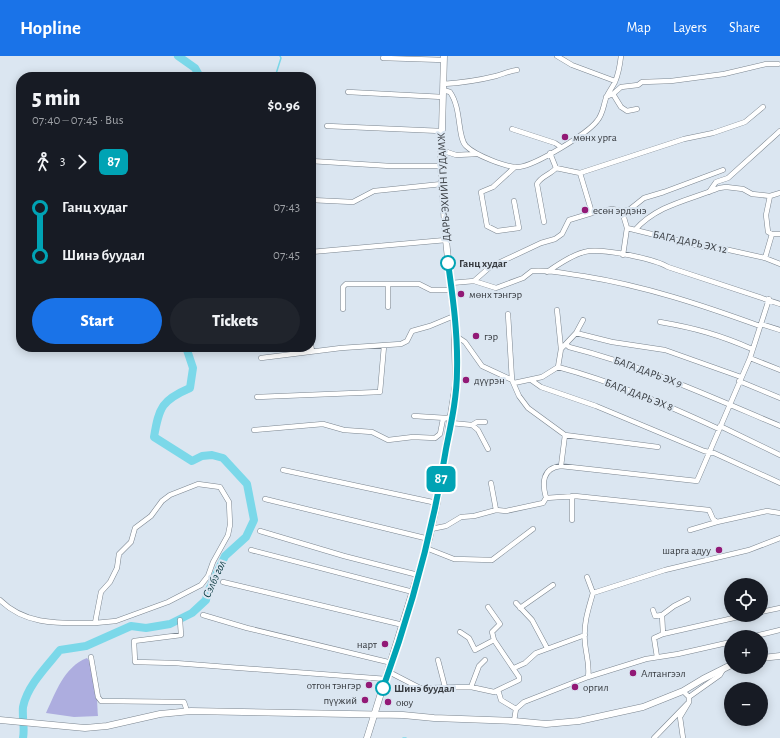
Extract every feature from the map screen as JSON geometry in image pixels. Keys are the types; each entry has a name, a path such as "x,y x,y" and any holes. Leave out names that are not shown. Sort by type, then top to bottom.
{"main road":[{"name":"ДАРЬ-ЭХИЙН ГУДАМЖ","path":"367,738 389,672 429,539 437,502 457,371 456,336 446,240 441,166 444,58"},
{"path":"768,657 780,656"},
{"path":"0,720 78,728 107,726 160,714 187,711 374,715 514,721 546,724 579,721 643,707 683,691 724,668"}],"street":[{"path":"557,56 572,65 615,81"},
{"path":"618,56 620,65"},
{"path":"348,92 443,90 450,92 456,101 463,141 468,148 477,154 515,167 524,166 550,154 561,146 568,144 596,122 602,114 606,97 615,81 621,56"},
{"path":"383,58 444,58"},
{"path":"606,97 613,94 621,87 638,86 642,82 677,80 724,74 766,64 778,64"},
{"path":"443,90 467,80 498,76 506,72 517,70"},
{"path":"613,94 622,107 627,111 637,109"},
{"path":"556,168 580,173 684,139 713,133 745,122 763,107"},
{"path":"327,126 441,131"},
{"path":"512,129 555,142 561,146"},
{"path":"709,192 716,182 728,178 780,131"},
{"path":"441,150 456,155 477,154"},
{"path":"550,154 556,168"},
{"path":"316,162 390,166 441,166"},
{"path":"514,201 519,228 497,231 487,226 481,192 493,187 515,167"},
{"path":"544,222 537,184 540,179 553,172 556,168"},
{"path":"343,309 344,285 419,284 431,290 474,281 490,267 540,243 555,239 562,234 569,220 612,209 622,212 633,207 644,198 671,190 723,170"},
{"path":"580,173 592,213"},
{"path":"316,200 353,202 374,191 442,184"},
{"path":"634,230 659,210 726,187 743,189 752,194 770,196 780,193"},
{"path":"770,196 766,215 768,232 772,234 780,234"},
{"path":"622,212 627,228 623,255"},
{"name":"БАГА ДАРЬ ЭХ 12","path":"627,228 704,247 720,248 765,258 780,264"},
{"path":"765,258 772,234"},
{"path":"316,252 446,240"},
{"path":"547,272 562,263 590,251 623,255 659,262 668,267 769,299 780,304"},
{"path":"474,281 496,288 523,278 532,271 613,281 675,296 760,325 780,330"},
{"path":"388,285 388,307"},
{"path":"431,529 446,526 461,517 474,516 496,510 506,511 543,503 546,498 543,479 550,469 561,466 697,481 750,358 769,299"},
{"path":"456,336 465,342 482,366 513,381 531,380 542,377 558,367 561,349 557,310"},
{"path":"508,314 513,381 519,396 528,408 565,435 658,447"},
{"path":"316,351 405,343 412,331 430,326 454,316"},
{"path":"561,349 576,333 583,320"},
{"path":"660,322 695,328 724,337 752,349"},
{"path":"576,333 612,342 665,350 740,379 780,398"},
{"name":"БАГА ДАРЬ ЭХ 9","path":"566,344 569,347 613,358 652,372 780,426"},
{"path":"257,397 380,392 384,346"},
{"path":"261,358 305,352"},
{"path":"750,358 780,370"},
{"name":"БАГА ДАРЬ ЭХ 8","path":"558,367 625,389 677,409 780,455"},
{"path":"531,380 541,387 596,406 780,483"},
{"path":"414,416 449,419 472,425 478,430 488,449"},
{"path":"254,430 323,424 344,430 372,432 388,440 435,438 440,434 441,421 449,419"},
{"path":"472,425 477,422 485,422"},
{"path":"561,466 565,435"},
{"path":"283,470 437,502"},
{"path":"491,483 496,510"},
{"path":"0,600 13,611 35,621 53,623 95,623 116,621 168,602 201,585 208,576 213,562 228,535 230,526 229,502 220,487 198,484 170,495 162,502 151,516 135,528 131,542 119,554 117,568 110,582 101,592 95,623"},
{"path":"546,498 572,496 710,510 713,519 717,522"},
{"path":"572,496 572,520"},
{"path":"265,499 429,539"},
{"path":"690,530 717,522 767,511 780,513"},
{"path":"426,548 454,559 492,560 533,529"},
{"path":"260,531 344,556 418,575"},
{"path":"593,593 665,570 749,550 780,538"},
{"path":"251,550 413,592"},
{"path":"587,577 593,593 585,619 588,678"},
{"path":"223,582 403,625"},
{"path":"520,608 554,585"},
{"path":"653,610 655,616 662,615 674,606 688,599"},
{"path":"516,604 532,620 547,648"},
{"path":"389,672 420,688 471,687 494,692 519,680 514,668 494,640 492,632 500,624 488,607"},
{"path":"768,611 780,608"},
{"path":"203,615 247,628 392,662"},
{"path":"662,615 662,634"},
{"path":"180,620 181,635 134,640 135,662 386,679"},
{"path":"657,657 654,638 662,634 724,620"},
{"path":"768,633 780,630"},
{"path":"460,632 469,638 475,650 494,640"},
{"path":"514,668 525,663 536,653 547,648 585,636"},
{"path":"514,721 516,709 524,702 588,678 657,657 724,644"},
{"path":"91,657 98,697 101,701 184,702 187,711"},
{"path":"438,660 445,687"},
{"path":"471,687 479,666 485,660"},
{"path":"654,738 689,699 724,670"},
{"path":"498,690 501,700 516,709"},
{"path":"683,691 689,699"},
{"path":"683,738 680,717 689,699"}],"shaded area":[{"path":"87,658 93,669 95,677 98,716 74,717 46,713 57,689 72,667"}],"waterway":[{"name":"Сэлбэ гол","path":"178,56 195,68 197,72"},
{"path":"277,72 281,58 280,56"},
{"name":"Сэлбэ гол","path":"23,738 23,707 25,699 33,684 60,650 86,646 131,626 146,628 170,624 192,613 206,600 207,594 225,556 246,537 254,520 247,484 223,458 212,455 202,456 192,461 154,437 160,411 163,406 173,396 190,388 193,368 188,352"}],"bus line":[{"name":"87","path":"383,688 429,539 451,423 457,371 454,316 448,263"}],"place":[{"name":"мөнх урга","path":"565,137"},
{"name":"есөн эрдэнэ","path":"585,210"},
{"name":"Ганц худаг","path":"448,263"},
{"name":"мөнх тэнгэр","path":"461,294"},
{"name":"гэр","path":"476,336"},
{"name":"дүүрэн","path":"466,380"},
{"name":"шарга адуу","path":"719,550"},
{"name":"нарт","path":"385,644"},
{"name":"Алтангээл","path":"633,673"},
{"name":"отгон тэнгэр","path":"369,685"},
{"name":"оргил","path":"575,687"},
{"name":"Шинэ буудал","path":"383,688"},
{"name":"пүүжий","path":"365,700"},
{"name":"оюу","path":"388,702"}]}
